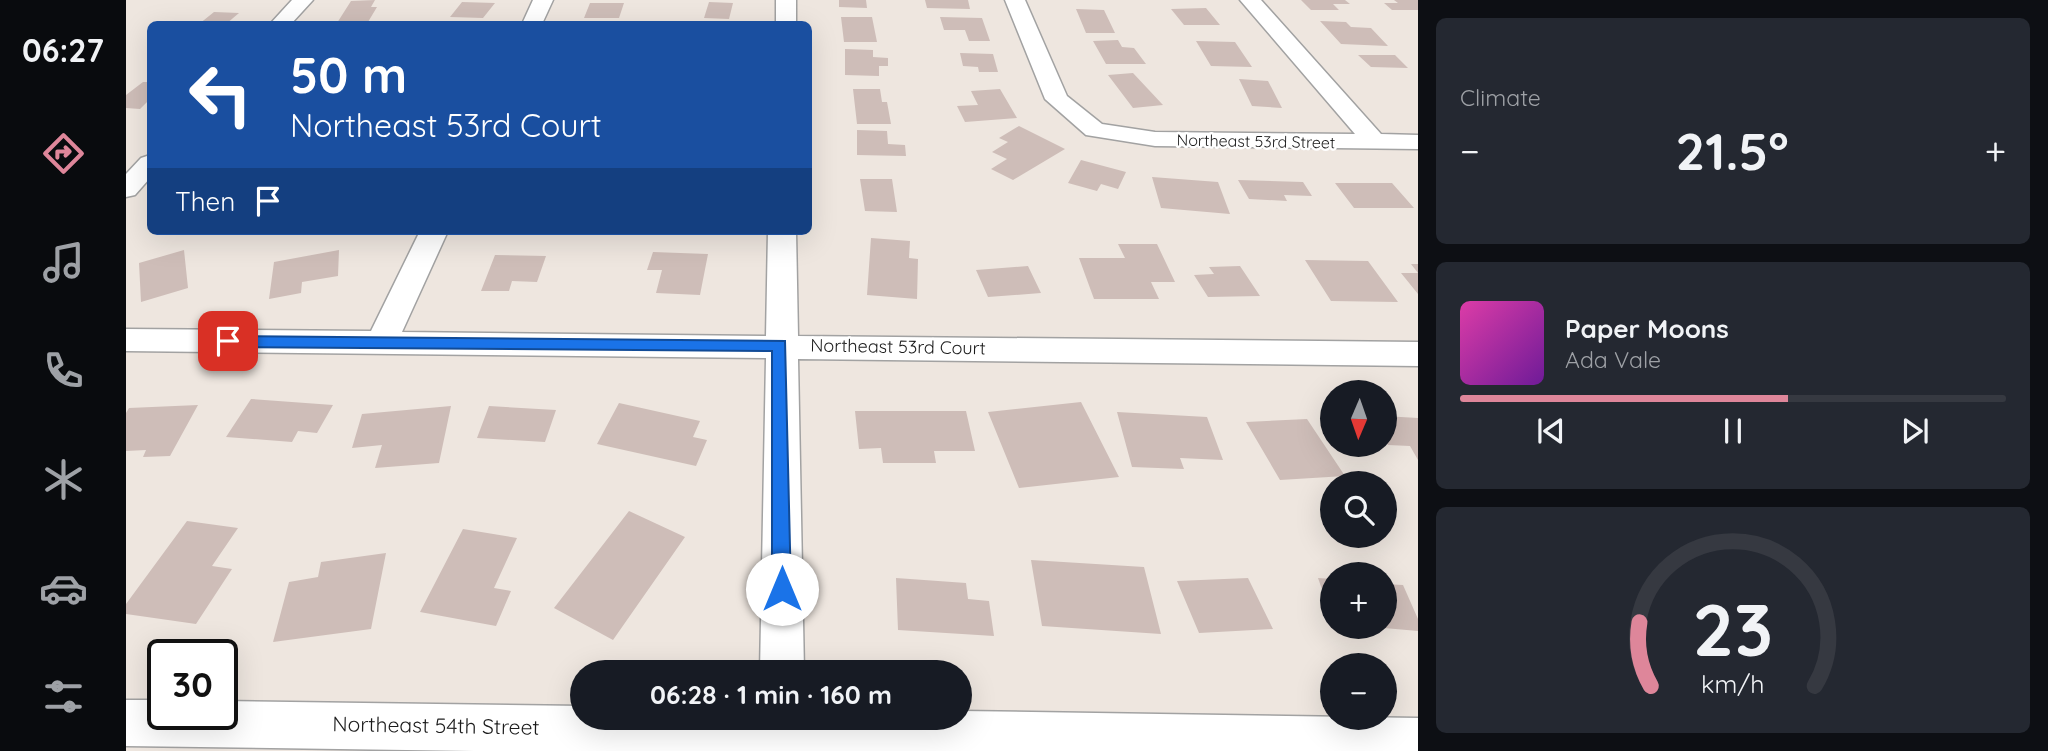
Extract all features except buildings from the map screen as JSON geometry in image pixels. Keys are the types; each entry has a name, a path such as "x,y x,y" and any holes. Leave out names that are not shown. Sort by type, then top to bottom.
{"street":[{"path":"283,21 303,0"},
{"path":"533,21 543,0"},
{"path":"786,0 786,21"},
{"name":"Northeast 53rd Street","path":"1015,0 1057,99 1095,130 1155,139 1418,142"},
{"path":"1250,0 1375,142"},
{"path":"126,189 147,166"},
{"path":"381,343 432,235"},
{"path":"782,235 782,660"},
{"name":"Northeast 53rd Court","path":"126,340 1418,354"},
{"name":"Northeast 54th Street","path":"126,723 212,737 782,733 1332,746 1418,741"}],"route":[{"path":"228,341 780,345 782,589"}]}
